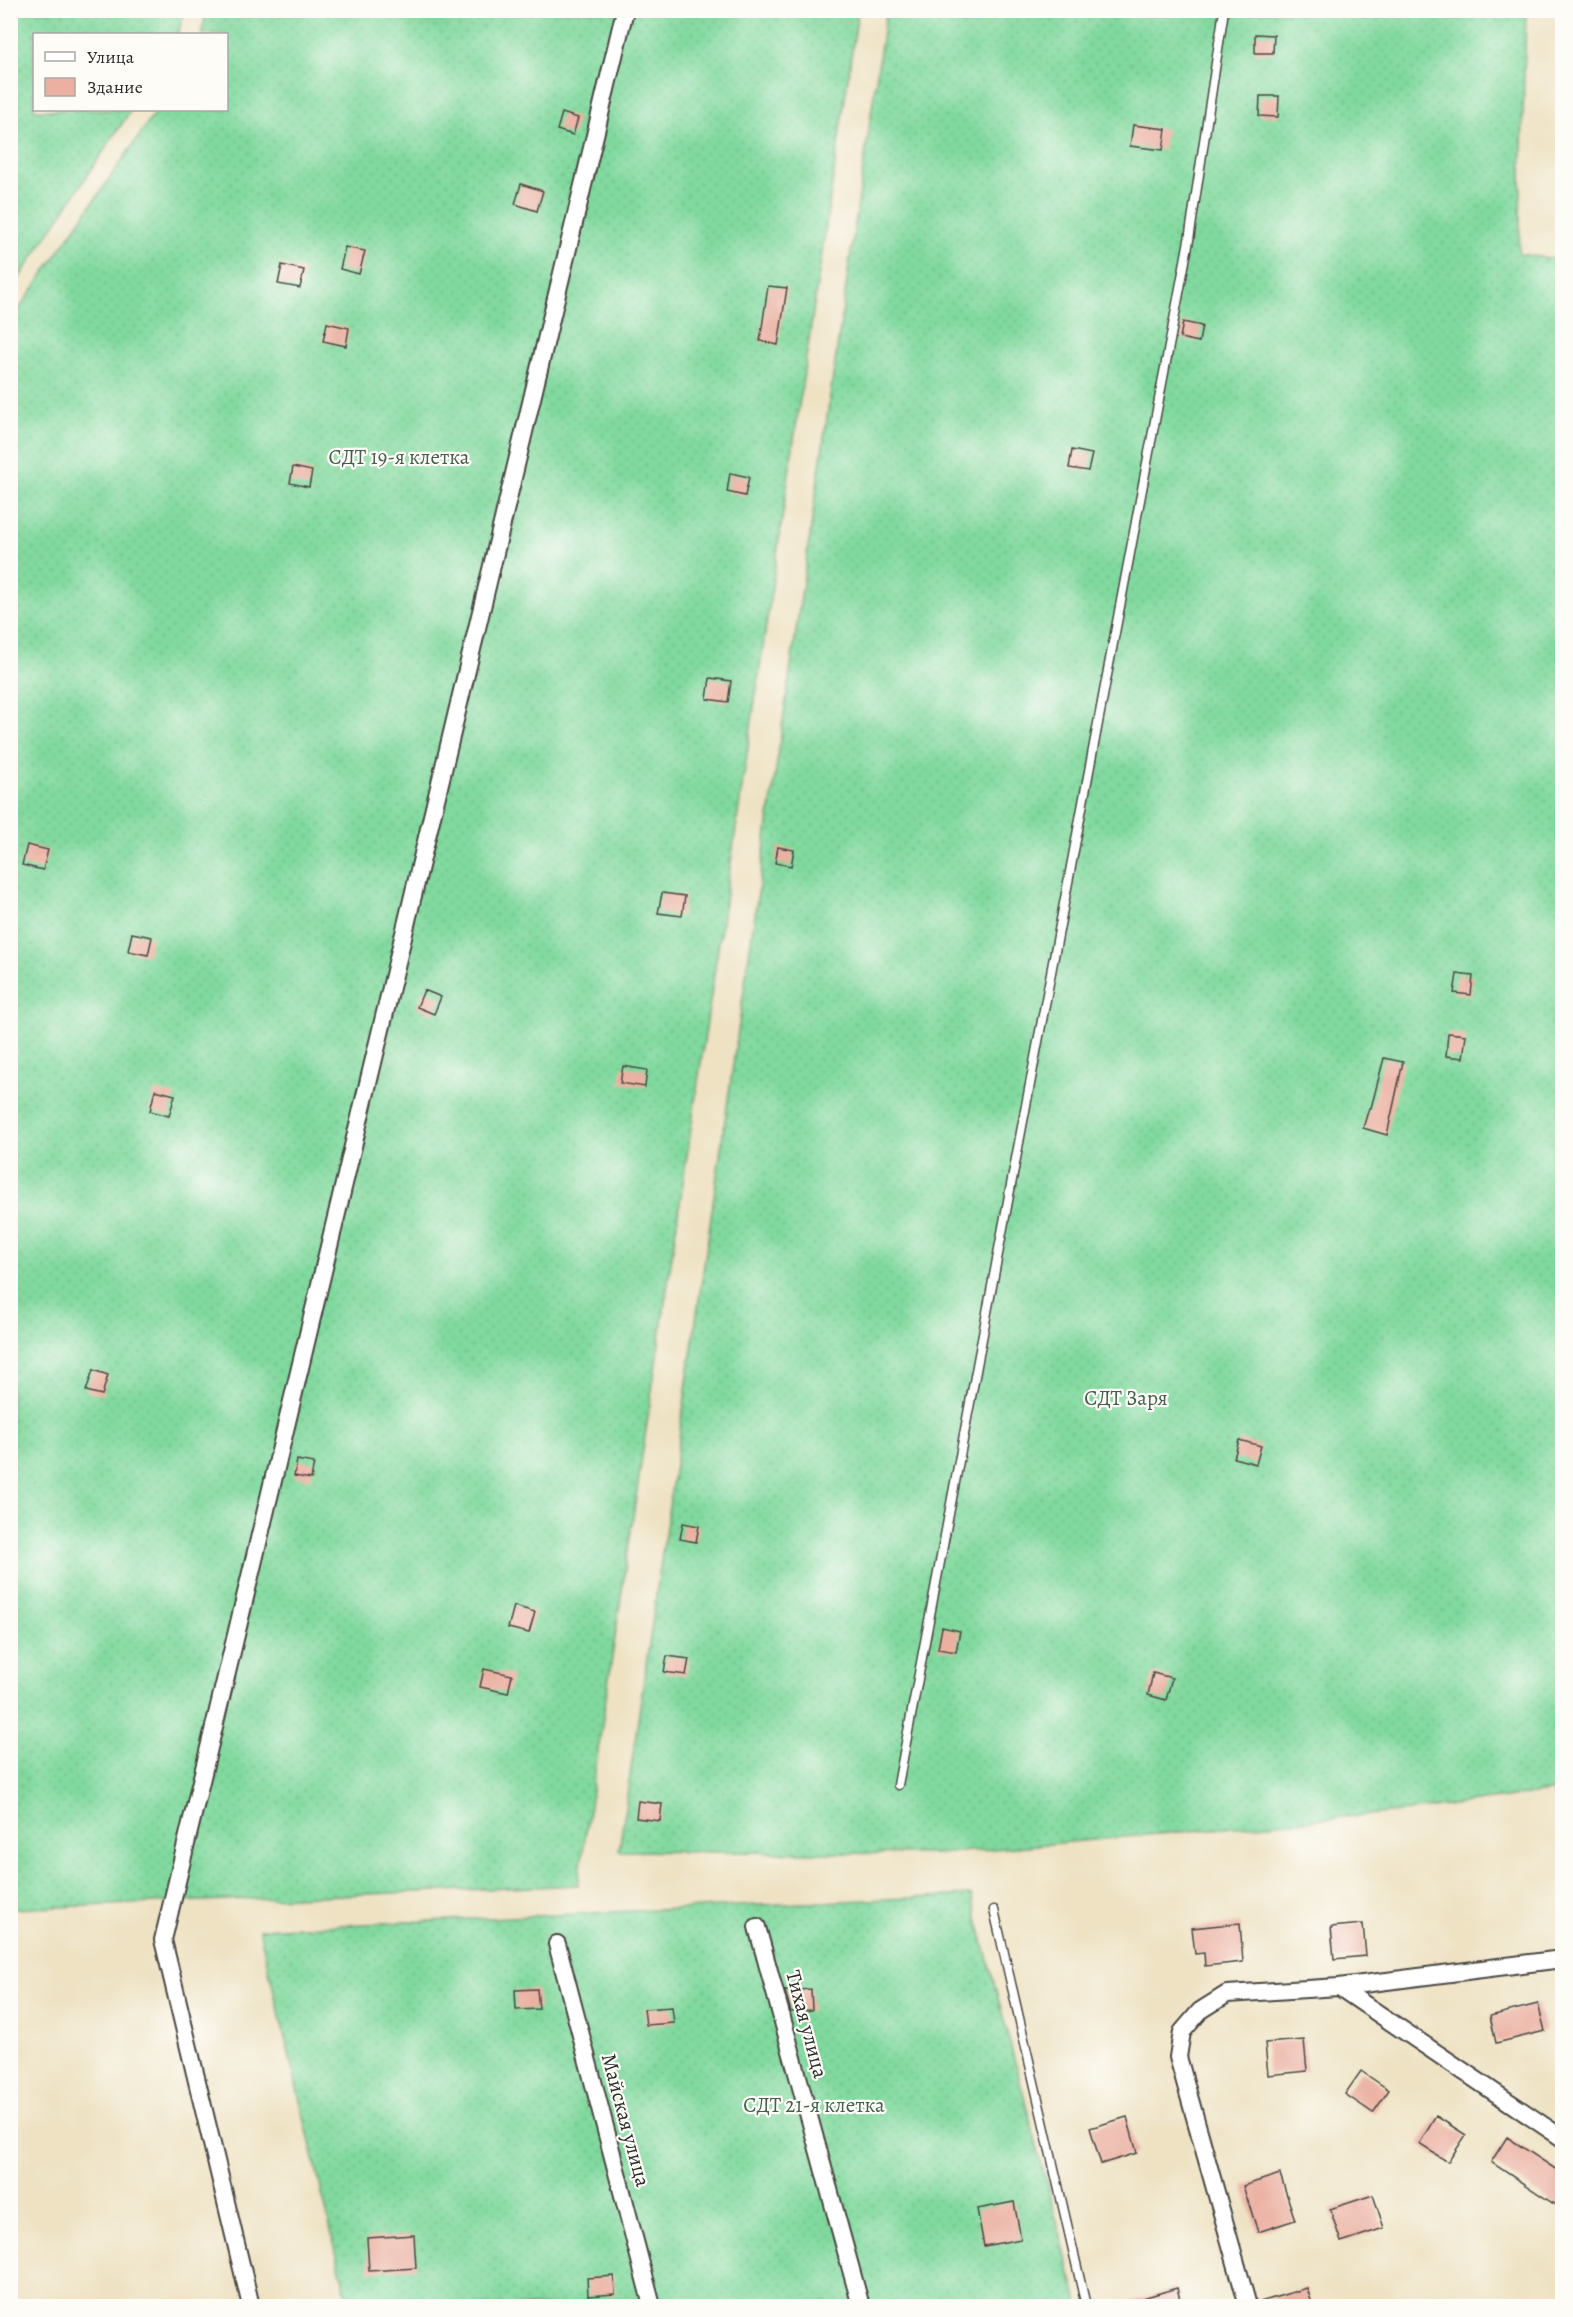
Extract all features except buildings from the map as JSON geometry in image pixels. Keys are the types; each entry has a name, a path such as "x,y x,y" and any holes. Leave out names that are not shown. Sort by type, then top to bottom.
{"street":[{"path":"251,2307 163,1940 625,10"},
{"name":"Тихая улица","path":"757,1927 861,2307"},
{"name":"Майская улица","path":"557,1944 652,2307"},
{"path":"1248,2307 1178,2057 1182,2032 1200,2011 1227,1994 1339,1987 1563,1959"},
{"path":"1339,1987 1563,2138"}],"lane":[{"path":"898,1785 1189,240 1224,10"},
{"path":"994,1910 1086,2307"}],"green space":[{"path":"13,11 184,11 178,33 33,33 33,111 130,111 11,290 10,18"},
{"name":"СДТ 19-я клетка","path":"207,11 858,11 578,1885 11,1909 10,322 156,111 228,111 228,33 201,33"},
{"name":"СДТ Заря","path":"886,11 1526,11 1519,254 1562,260 1562,1790 1410,1811 938,1854 619,1851"},
{"name":"СДТ 21-я клетка","path":"971,1895 1079,2306 349,2306 259,1929"}]}
